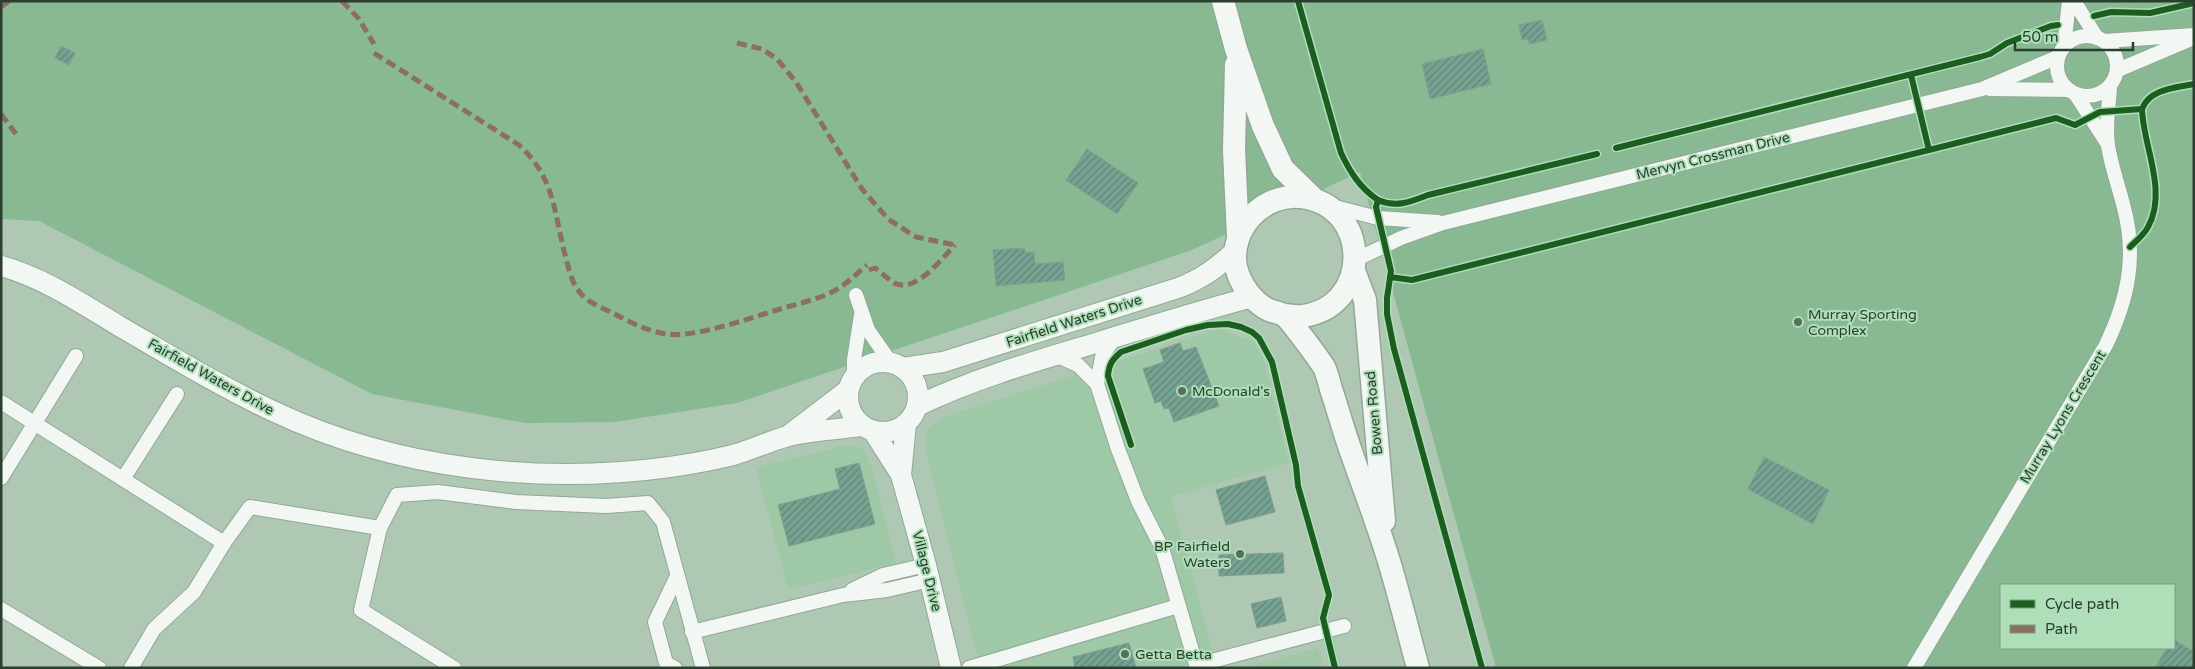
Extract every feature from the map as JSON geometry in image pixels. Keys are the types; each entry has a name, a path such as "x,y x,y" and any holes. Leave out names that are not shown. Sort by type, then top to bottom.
{"main road":[{"name":"Bowen Road","path":"1222,1 1236,49 1263,126 1282,169 1338,215 1348,228 1354,243 1354,266 1365,300 1388,557"},
{"name":"Bowen Road","path":"1236,49 1234,150 1236,267 1242,283 1252,297 1267,309 1284,315 1302,316 1320,311 1335,302 1346,288 1354,266"},
{"path":"1237,244 1250,217 1269,203 1283,198 1299,197 1320,202"},
{"name":"Bowen Road","path":"1284,315 1324,368 1388,557 1418,668"}],"street":[{"path":"2069,1 2058,75 2072,93 2094,96 2110,87 2118,70 2115,54 2101,39 2074,1"},
{"path":"2061,52 2078,37 2101,39 2194,36"},
{"path":"2118,70 2194,36"},
{"name":"Mervyn Crossman Drive","path":"1354,266 1401,238 1443,223 1982,89 2061,52"},
{"name":"Murray Lyons Crescent","path":"1914,668 2118,322 2127,293 2130,263 2129,236 2125,210 2107,143 2110,87"},
{"name":"Mervyn Crossman Drive","path":"1982,89 2072,93"},
{"name":"Murray Lyons Crescent","path":"2072,93 2107,143"},
{"name":"Mervyn Crossman Drive","path":"1320,202 1378,218 1443,223"},
{"name":"Fairfield Waters Drive","path":"897,365 943,362 1178,288 1198,280 1217,267 1237,244"},
{"name":"Fairfield Waters Drive","path":"1,266 28,274 59,290 211,380 278,413 332,435 400,455 462,467 524,472 604,473 670,467 734,455 787,436 867,429"},
{"path":"856,295 868,330 897,365 911,375 916,385 917,406 906,424 890,432 867,429 850,410 851,383 862,315"},
{"name":"Fairfield Waters Drive","path":"917,406 948,391 1055,355 1194,312 1252,297"},
{"path":"1115,337 1102,356 1098,384 1121,458 1138,501 1162,548 1197,667 1344,626"},
{"path":"1055,355 1078,365 1098,384"},
{"path":"1,478 76,356"},
{"path":"851,383 870,364 897,365"},
{"name":"Fairfield Waters Drive","path":"787,436 851,383"},
{"path":"123,480 177,394"},
{"path":"1,402 224,543"},
{"name":"Village Drive","path":"901,475 906,424"},
{"name":"Village Drive","path":"867,429 901,475 928,572 951,668"},
{"path":"454,668 361,610 380,528 397,495 438,492 516,502 606,506 648,503 662,522 703,668"},
{"path":"131,668 154,629 194,592 224,543 250,507 380,528"},
{"path":"692,632 843,595 883,575 928,572"},
{"path":"675,668 666,662 654,622 677,576"},
{"path":"969,668 1178,606"},
{"path":"1,609 99,668"}],"shaded area":[{"name":"Murray Sporting Complex","path":"1,1 2194,1 2194,668 1496,668 1360,172 1192,250 737,403 614,422 525,423 372,394 39,221 1,219"},
{"path":"1218,329 1254,342 1263,358 1289,463 1171,496 1217,668 980,668 926,452 926,430 941,418"},
{"path":"850,445 861,448 866,453 873,470 896,563 788,589 756,467"},
{"path":"1318,648 1323,668 1242,668"}],"building":[{"path":"1542,20 1547,40 1529,44 1528,39 1522,40 1519,25"},
{"path":"61,46 75,53 69,65 55,58"},
{"path":"1483,49 1491,84 1430,99 1422,64"},
{"path":"1087,149 1138,183 1117,214 1066,180"},
{"path":"1024,248 1025,253 1034,252 1035,264 1063,262 1065,280 996,286 993,250"},
{"name":"McDonald's","path":"1180,343 1183,351 1196,347 1219,406 1174,422 1169,408 1164,409 1161,401 1155,403 1143,369 1164,362 1160,350"},
{"path":"1764,457 1829,490 1813,524 1748,489"},
{"path":"859,463 875,524 789,546 778,505 840,489 835,469"},
{"path":"1265,476 1275,512 1226,525 1216,490"},
{"path":"1283,553 1284,573 1219,576 1219,555"},
{"path":"1281,597 1286,621 1257,628 1251,604"},
{"path":"2175,641 2194,652 2194,668 2155,668 2166,649 2175,649"},
{"path":"1129,643 1136,668 1075,668 1073,657"}],"marked path":[{"path":"1,7 9,1"},
{"path":"342,1 359,19 374,44"},
{"path":"737,43 762,49 777,59 796,82 862,189 888,219 916,237 955,245"},
{"path":"374,53 519,145 530,157 546,181 564,251 573,281 578,290 594,304 638,326 666,334 706,331 806,302 827,294 843,285 867,265"},
{"path":"1,114 16,134"},
{"path":"869,270 875,268 894,283 902,285 911,284 936,266 955,245"}],"cycle path":[{"path":"1298,1 1341,153 1356,179 1378,200 1376,207 1391,271 1387,314 1394,349 1482,668"},
{"path":"2094,16 2111,12 2150,13 2194,3"},
{"path":"1616,148 1980,57 1990,54 2007,43 2058,25"},
{"path":"1911,75 1929,150"},
{"path":"1390,277 1412,280 2056,118 2075,125 2100,112 2142,109 2145,102 2157,93 2171,88 2194,84"},
{"path":"2130,247 2148,227 2154,213 2156,199 2153,168 2143,123 2142,109"},
{"path":"1378,200 1391,204 1403,203 1428,195 1597,154"},
{"path":"1131,445 1108,376 1109,368 1115,357 1121,352 1186,330 1208,325 1228,324 1241,327 1259,338 1272,362 1296,465 1298,486 1329,595 1323,618 1335,668"}],"place":[{"name":"Murray Sporting Complex","path":"1798,322"},
{"name":"McDonald's","path":"1182,391"},
{"name":"BP Fairfield Waters","path":"1240,554"},
{"name":"Getta Betta","path":"1125,654"}]}
